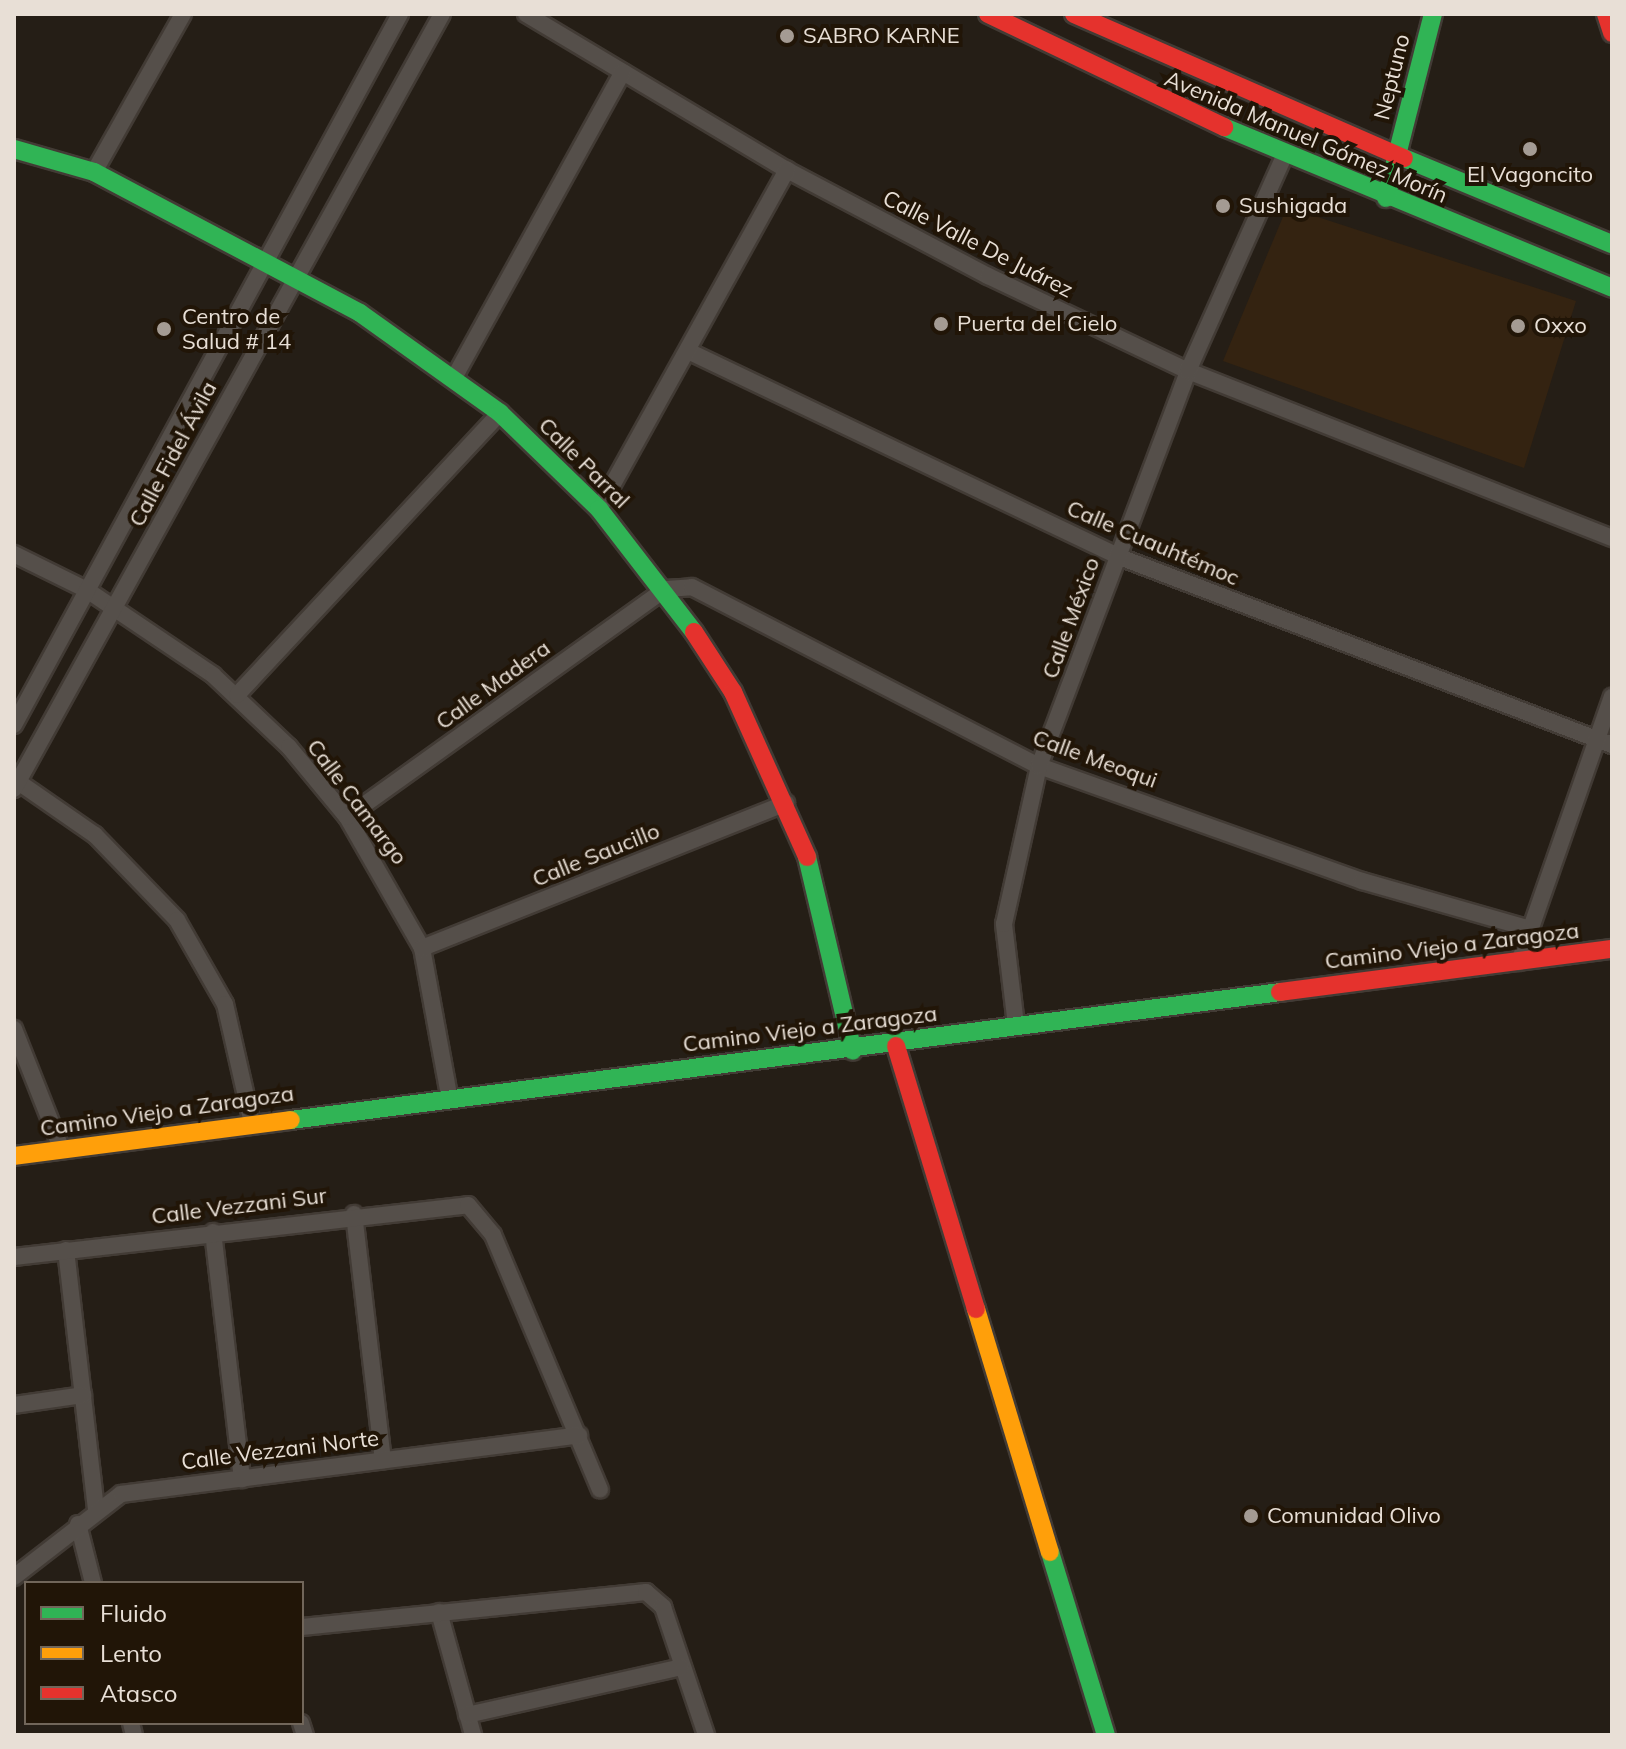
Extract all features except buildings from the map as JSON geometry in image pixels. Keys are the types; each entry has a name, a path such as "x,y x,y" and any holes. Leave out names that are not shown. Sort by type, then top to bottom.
{"street":[{"path":"94,172 183,14"},
{"name":"Calle Fidel Ávila","path":"14,725 400,14"},
{"name":"Calle Fidel Ávila","path":"15,783 116,608 294,274 442,14"},
{"name":"Calle Valle De Juárez","path":"526,14 787,170 1188,371 1612,538"},
{"name":"Avenida Manuel Gómez Morín","path":"988,14 1130,88 1386,198 1612,288"},
{"name":"Avenida Manuel Gómez Morín","path":"1074,14 1397,156 1612,244"},
{"name":"Neptuno","path":"1386,198 1433,14"},
{"path":"1606,14 1612,33"},
{"path":"455,376 623,72"},
{"name":"Calle Parral","path":"14,149 94,172 268,258 455,376 500,413 599,509 666,589 733,692 786,803 810,865 853,1051"},
{"name":"Calle México","path":"1016,1025 1004,924 1039,766 1188,371 1285,154"},
{"path":"599,509 690,352 787,170"},
{"name":"Calle Cuauhtémoc","path":"690,352 1117,556 1612,745"},
{"path":"237,695 500,413"},
{"path":"14,554 87,590"},
{"name":"Calle Meoqui","path":"666,589 710,592 1039,766 1362,881 1530,929"},
{"name":"Calle Madera","path":"347,817 666,589"},
{"name":"Calle Camargo","path":"87,590 237,695 347,817 422,948 449,1095"},
{"path":"1519,962 1612,697"},
{"path":"15,783 95,835 177,920 225,1004 252,1123"},
{"name":"Calle Saucillo","path":"422,948 786,803"},
{"name":"Camino Viejo a Zaragoza","path":"14,1156 449,1095 896,1046 1016,1025 1612,949"},
{"path":"14,1029 62,1150"},
{"path":"896,1046 1106,1735"},
{"name":"Calle Vezzani Sur","path":"14,1257 354,1214 468,1205 493,1235 579,1435"},
{"path":"354,1214 383,1460"},
{"path":"213,1232 242,1479"},
{"path":"66,1250 96,1508"},
{"path":"14,1405 83,1395"},
{"path":"579,1435 600,1489"},
{"name":"Calle Vezzani Norte","path":"14,1577 96,1508 146,1488 242,1479 579,1435"},
{"path":"78,1524 92,1581"},
{"path":"304,1627 646,1592 663,1607 706,1735"},
{"path":"439,1612 473,1735"},
{"path":"467,1715 681,1667"}],"shaded area":[{"path":"1287,207 1576,301 1524,468 1223,361"}],"traffic: fast":[{"path":"1386,198 1433,14"},
{"path":"1224,127 1612,288"},
{"path":"14,149 94,172 360,313 500,413 599,509 694,632"},
{"path":"1404,158 1612,244"},
{"path":"807,857 853,1051"},
{"path":"291,1120 1280,992"},
{"path":"1050,1552 1106,1735"}],"traffic: slow":[{"path":"14,1156 291,1120"},
{"path":"976,1309 1050,1552"}],"traffic: jam":[{"path":"988,14 1224,127"},
{"path":"1074,14 1404,158"},
{"path":"1606,14 1612,33"},
{"path":"694,632 733,692 807,857"},
{"path":"1280,992 1612,949"},
{"path":"896,1046 976,1309"}],"place":[{"name":"SABRO KARNE","path":"787,36"},
{"name":"El Vagoncito","path":"1530,149"},
{"name":"Sushigada","path":"1223,206"},
{"name":"Puerta del Cielo","path":"941,324"},
{"name":"Oxxo","path":"1518,326"},
{"name":"Centro de Salud # 14","path":"164,329"},
{"name":"Comunidad Olivo","path":"1251,1516"}]}
